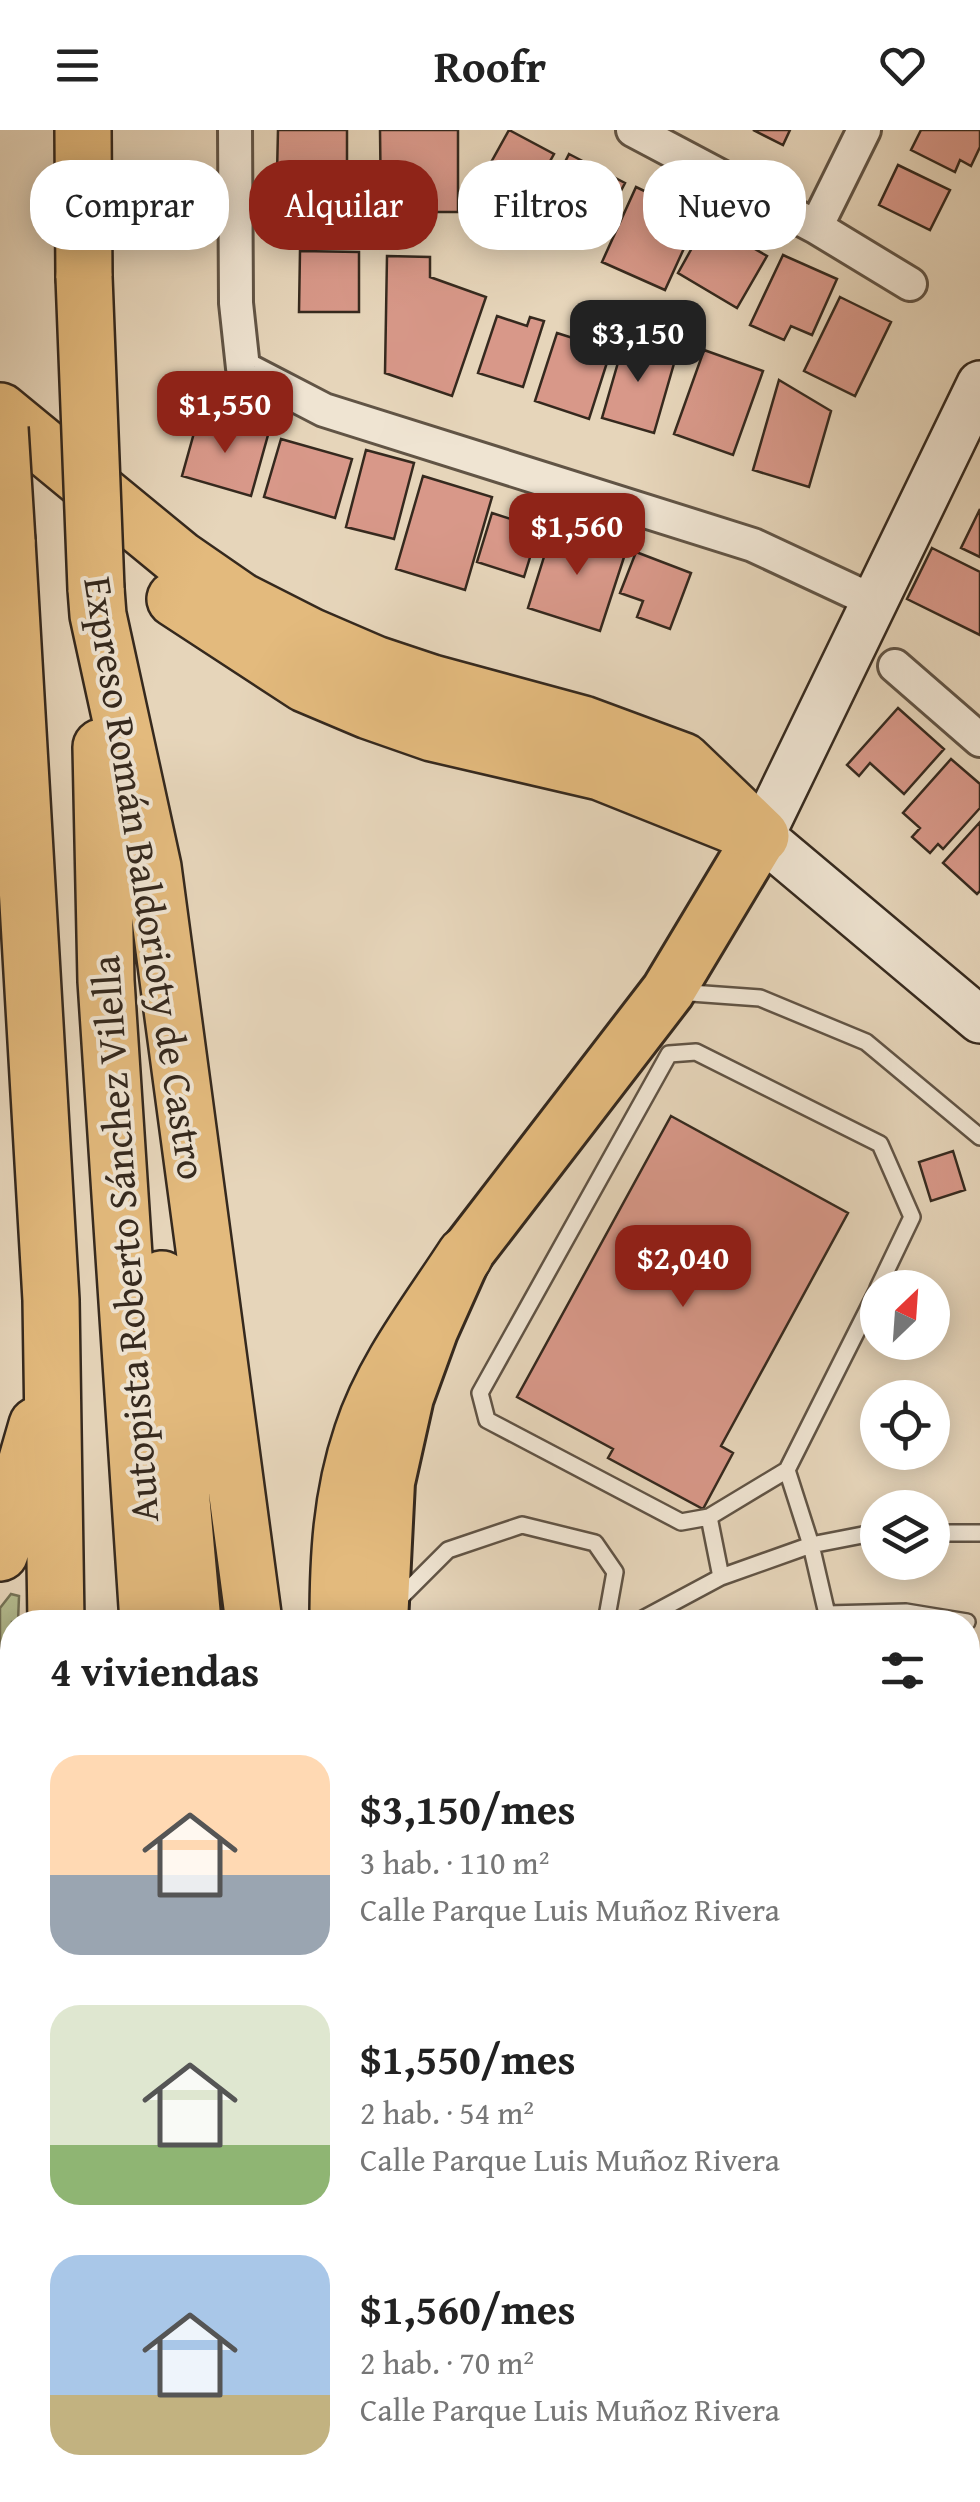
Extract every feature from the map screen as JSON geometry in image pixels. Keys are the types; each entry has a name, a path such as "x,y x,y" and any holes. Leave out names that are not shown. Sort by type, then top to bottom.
{"highway":[{"name":"Expreso Román Baldorioty de Castro","path":"83,130 84,277 97,602 153,867 252,1610"},
{"path":"0,411 180,559 241,600 375,664 583,724 683,762 761,836"},
{"path":"0,428 53,1374 56,1610"},
{"path":"0,462 180,603 306,684 369,712 432,733 600,772 761,836"},
{"name":"Autopista Roberto Sánchez Vilella","path":"97,602 106,981 147,1610"},
{"path":"133,782 132,870 152,1162 191,1610"},
{"path":"364,1610 341,1522 362,1431 392,1369 465,1255"},
{"path":"0,1554 53,1374"}],"main road":[{"path":"465,1255 668,992 761,836"}],"street":[{"path":"235,130 236,303 244,368 324,410 752,545 874,601"},
{"path":"632,130 816,226 910,284"},
{"path":"816,226 864,130"},
{"path":"980,384 761,836 980,1020"},
{"path":"895,666 980,740"}],"lane":[{"path":"668,992 760,998 866,1042 980,1137"},
{"path":"860,1324 786,1470 709,1517 682,1522 487,1420 480,1393 669,1054 696,1052 880,1144 912,1217 887,1270"},
{"path":"786,1470 812,1545 825,1610"},
{"path":"709,1517 720,1577"},
{"path":"379,1610 448,1550 522,1524 595,1543 615,1572 608,1610"},
{"path":"950,1532 980,1533"},
{"path":"659,1610 720,1577 812,1545 860,1536"}],"green space":[{"path":"11,1594 19,1596 18,1610 0,1608"}],"building":[{"path":"278,130 347,130 347,160 277,160"},
{"path":"380,130 458,130 458,212 438,212 438,160 380,160"},
{"path":"509,130 554,154 551,160 492,160"},
{"path":"753,130 790,130 783,145"},
{"path":"921,130 980,130 980,147 971,166 960,160 955,172 911,150"},
{"path":"898,165 950,190 930,230 879,205"},
{"path":"636,187 643,190 643,250 683,250 665,290 602,262 607,250 623,250 623,216"},
{"path":"691,250 757,250 767,256 737,308 678,273"},
{"path":"300,251 359,252 359,312 299,312"},
{"path":"783,255 837,279 812,335 791,326 784,340 750,325"},
{"path":"387,256 430,257 430,277 486,297 452,396 385,373"},
{"path":"840,297 891,322 855,396 804,371"},
{"path":"497,316 527,326 530,317 544,321 523,387 478,373"},
{"path":"628,328 648,334 643,350 675,360 654,433 602,418"},
{"path":"557,333 611,350 589,419 535,401"},
{"path":"704,350 763,371 733,455 674,434"},
{"path":"779,380 831,411 809,487 753,470"},
{"path":"199,415 268,435 251,496 182,476"},
{"path":"281,439 352,459 335,518 264,497"},
{"path":"366,450 414,463 394,539 346,527"},
{"path":"423,476 492,497 465,590 396,569"},
{"path":"980,509 980,557 961,548"},
{"path":"492,513 539,528 524,577 477,562"},
{"path":"554,525 627,548 600,631 528,608"},
{"path":"932,548 980,572 980,635 907,599"},
{"path":"636,552 691,573 670,629 637,617 643,601 620,593"},
{"path":"898,708 944,749 904,794 870,763 859,776 847,765"},
{"path":"951,759 980,784 980,808 943,849 938,844 930,853 912,837 920,828 903,813"},
{"path":"980,822 980,891 977,894 943,863"},
{"path":"671,1116 848,1213 721,1446 733,1453 703,1509 608,1458 613,1449 517,1397"},
{"path":"953,1151 965,1190 931,1201 919,1162"}]}
